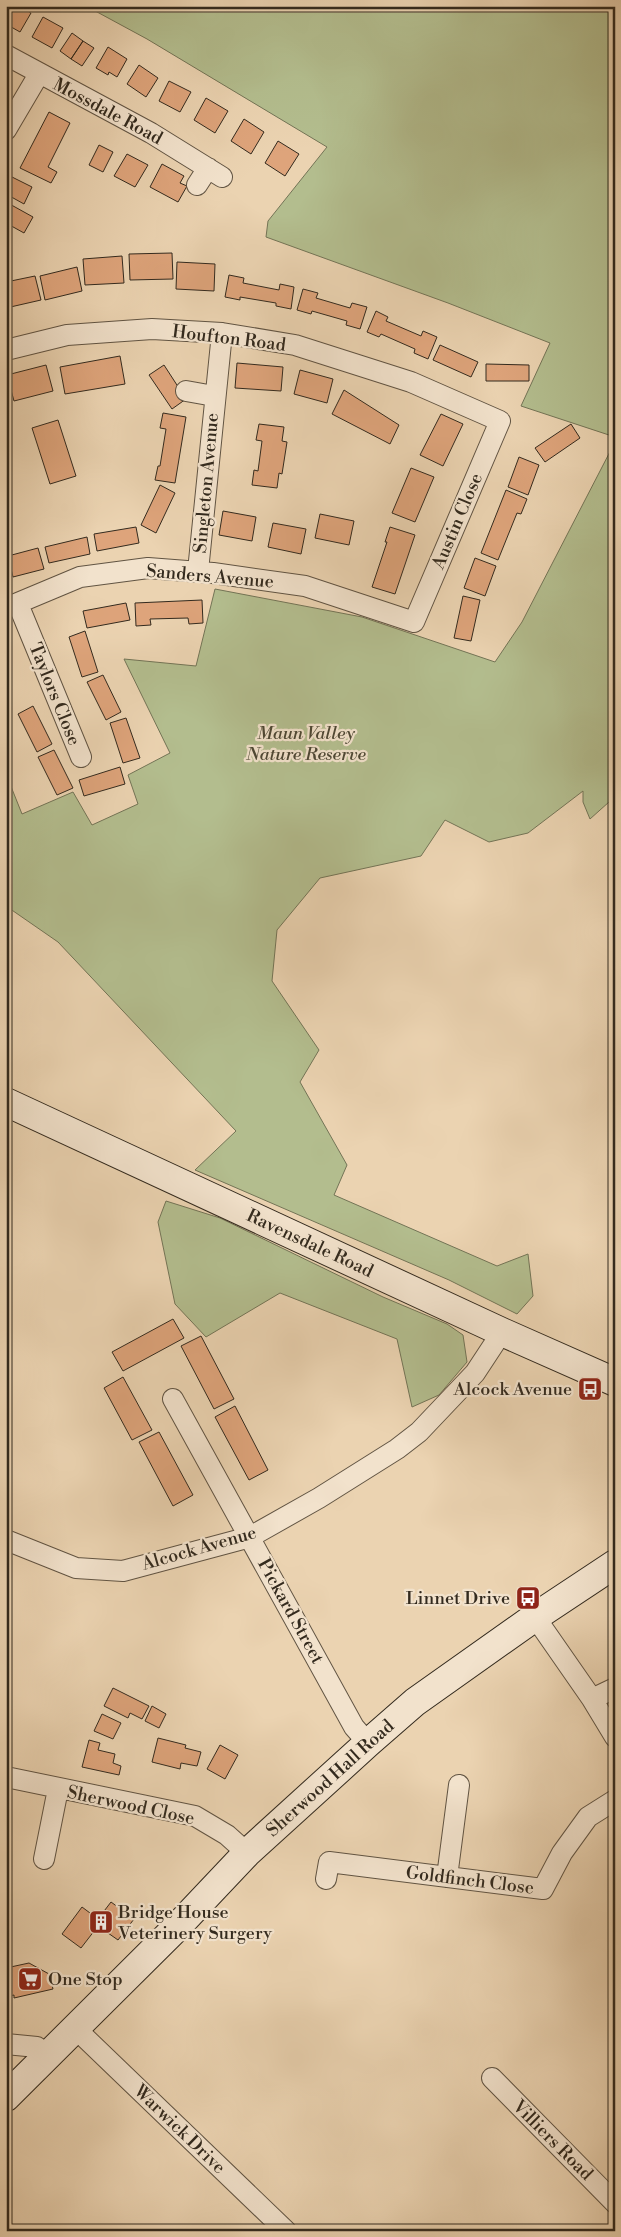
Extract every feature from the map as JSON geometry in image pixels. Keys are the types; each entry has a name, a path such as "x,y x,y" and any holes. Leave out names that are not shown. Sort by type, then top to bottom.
{"main road":[{"name":"Ravensdale Road","path":"6,1102 502,1332 615,1382"},
{"name":"Sherwood Hall Road","path":"6,2097 247,1853 368,1743 415,1702 535,1617 615,1564"}],"street":[{"name":"Mossdale Road","path":"6,56 152,133 215,172 197,185"},
{"path":"6,130 39,74"},
{"name":"Houfton Road","path":"6,350 67,335 152,330 222,333 295,345 411,382 500,421"},
{"name":"Singleton Avenue","path":"198,571 214,396 222,333"},
{"name":"Singleton Avenue","path":"186,391 214,396"},
{"name":"Austin Close","path":"414,622 500,421"},
{"name":"Sanders Avenue","path":"12,606 80,577 148,568 198,571 305,586 414,622"},
{"name":"Taylors Close","path":"12,606 81,757"},
{"name":"Alcock Avenue","path":"6,1540 76,1568 123,1571 250,1537 366,1469 419,1432 475,1373 502,1332"},
{"name":"Pickard Street","path":"174,1399 354,1727 368,1743"},
{"path":"535,1617 592,1699 615,1738"},
{"path":"592,1699 615,1688"},
{"name":"Sherwood Close","path":"6,1777 195,1816 227,1835 247,1853"},
{"path":"447,1877 459,1785"},
{"path":"44,1859 58,1789"},
{"name":"Goldfinch Close","path":"326,1879 329,1862 542,1889 562,1853 588,1817 615,1800"},
{"name":"Warwick Drive","path":"75,2028 286,2231"},
{"path":"6,2044 37,2047 47,2055"},
{"name":"Villiers Road","path":"492,2078 615,2203"}],"green space":[{"path":"86,6 615,6 615,437 521,406 550,343 448,303 266,237 268,221 327,147 147,39"},
{"name":"Maun Valley Nature Reserve","path":"615,442 615,802 609,802 590,819 583,802 583,791 528,833 489,842 445,820 421,856 320,878 277,930 272,981 319,1050 300,1082 347,1165 334,1195 497,1266 528,1254 533,1296 517,1314 449,1280 195,1170 236,1131 58,942 6,906 6,774 22,814 73,792 92,825 138,804 128,775 170,753 124,659 196,666 215,589 362,617 495,662 522,622"},
{"path":"166,1201 220,1218 383,1297 447,1324 463,1335 467,1362 439,1395 412,1407 397,1339 280,1293 206,1337 175,1304 158,1222"}],"building":[{"path":"6,6 19,6 31,13 20,32 6,24"},
{"path":"43,17 63,28 52,48 32,37"},
{"path":"72,33 83,41 71,59 60,51"},
{"path":"83,41 94,48 82,66 71,59"},
{"path":"108,47 127,59 117,77 109,72 108,75 96,68"},
{"path":"139,65 158,78 146,97 127,84"},
{"path":"169,81 191,92 180,112 159,101"},
{"path":"206,98 228,111 215,133 194,120"},
{"path":"49,112 70,123 48,167 57,172 51,183 20,168"},
{"path":"244,119 264,132 251,154 231,141"},
{"path":"278,141 299,154 285,176 265,163"},
{"path":"99,145 113,152 103,172 89,165"},
{"path":"127,154 148,165 135,187 114,176"},
{"path":"162,164 184,176 180,183 187,186 178,202 150,187"},
{"path":"10,176 32,187 24,204 6,194 6,183"},
{"path":"6,202 33,217 24,233 6,223"},
{"path":"172,253 173,279 130,280 129,254"},
{"path":"122,256 124,283 85,285 83,259"},
{"path":"177,262 215,264 214,291 176,289"},
{"path":"77,267 82,291 45,300 40,276"},
{"path":"229,275 244,278 243,283 279,290 280,284 294,287 291,309 276,306 276,303 240,297 240,300 225,297"},
{"path":"35,276 41,300 6,308 6,282"},
{"path":"303,289 318,293 316,298 350,308 352,303 367,307 360,329 346,325 347,321 312,311 311,314 297,310"},
{"path":"376,311 388,317 386,321 421,336 423,331 437,337 428,359 414,353 415,349 381,334 379,337 367,332"},
{"path":"440,345 478,362 471,377 433,360"},
{"path":"120,356 125,384 65,394 60,367"},
{"path":"237,363 283,367 281,391 235,388"},
{"path":"486,364 529,365 529,381 486,381"},
{"path":"46,365 53,391 14,401 7,375"},
{"path":"164,365 186,399 172,409 149,375"},
{"path":"300,370 333,379 327,403 294,394"},
{"path":"344,390 399,425 390,444 332,414"},
{"path":"163,413 186,417 175,483 155,480 158,466 160,466 166,429 160,428"},
{"path":"441,414 463,424 443,466 420,455"},
{"path":"58,420 76,476 50,484 32,428"},
{"path":"259,424 284,427 282,441 287,442 282,474 279,473 277,488 252,485 254,470 258,471 262,441 256,440"},
{"path":"571,424 580,438 545,462 535,448"},
{"path":"519,457 539,465 528,495 508,487"},
{"path":"411,468 434,477 415,522 392,513"},
{"path":"160,485 175,493 156,533 141,525"},
{"path":"506,490 527,499 521,514 517,513 498,560 481,553"},
{"path":"223,511 256,517 252,541 219,535"},
{"path":"320,514 354,521 349,545 315,538"},
{"path":"273,523 306,529 301,554 268,547"},
{"path":"136,527 139,543 97,551 94,534"},
{"path":"390,527 415,535 395,594 372,587"},
{"path":"87,537 90,554 49,563 45,547"},
{"path":"38,548 44,569 13,577 8,556"},
{"path":"475,558 496,566 485,596 464,588"},
{"path":"463,596 480,600 471,641 454,638"},
{"path":"202,600 203,623 189,624 188,618 150,619 151,625 136,626 135,603"},
{"path":"126,603 130,620 87,628 83,611"},
{"path":"85,631 98,672 82,677 69,637"},
{"path":"103,675 121,712 106,720 87,682"},
{"path":"33,706 52,744 37,752 18,714"},
{"path":"126,718 140,758 123,763 110,723"},
{"path":"54,750 73,788 57,795 38,757"},
{"path":"120,767 125,784 84,796 79,780"},
{"path":"173,1319 184,1338 123,1371 112,1352"},
{"path":"201,1336 234,1399 214,1409 181,1346"},
{"path":"123,1377 152,1430 132,1440 104,1388"},
{"path":"235,1406 268,1470 249,1480 215,1417"},
{"path":"159,1432 193,1495 173,1506 139,1442"},
{"path":"113,1688 149,1706 142,1719 130,1713 128,1718 104,1706"},
{"path":"152,1706 166,1714 159,1728 145,1721"},
{"path":"102,1714 121,1723 113,1739 94,1731"},
{"path":"158,1738 186,1745 185,1748 201,1752 197,1766 181,1763 180,1769 152,1762"},
{"path":"89,1740 100,1743 98,1750 115,1754 113,1763 121,1766 119,1775 82,1767"},
{"path":"220,1745 238,1755 225,1779 207,1769"},
{"name":"Bridge House Veterinery Surgery","path":"111,1902 134,1919 118,1940 98,1926 81,1948 62,1934 82,1907 98,1919"},
{"path":"29,1963 49,1974 53,1989 14,1998 14,1995 6,1997 6,1968"}],"place":[{"name":"Alcock Avenue","path":"590,1389"},
{"name":"Linnet Drive","path":"528,1598"},
{"name":"Bridge House Veterinery Surgery","path":"101,1922"},
{"name":"One Stop","path":"30,1979"}]}
